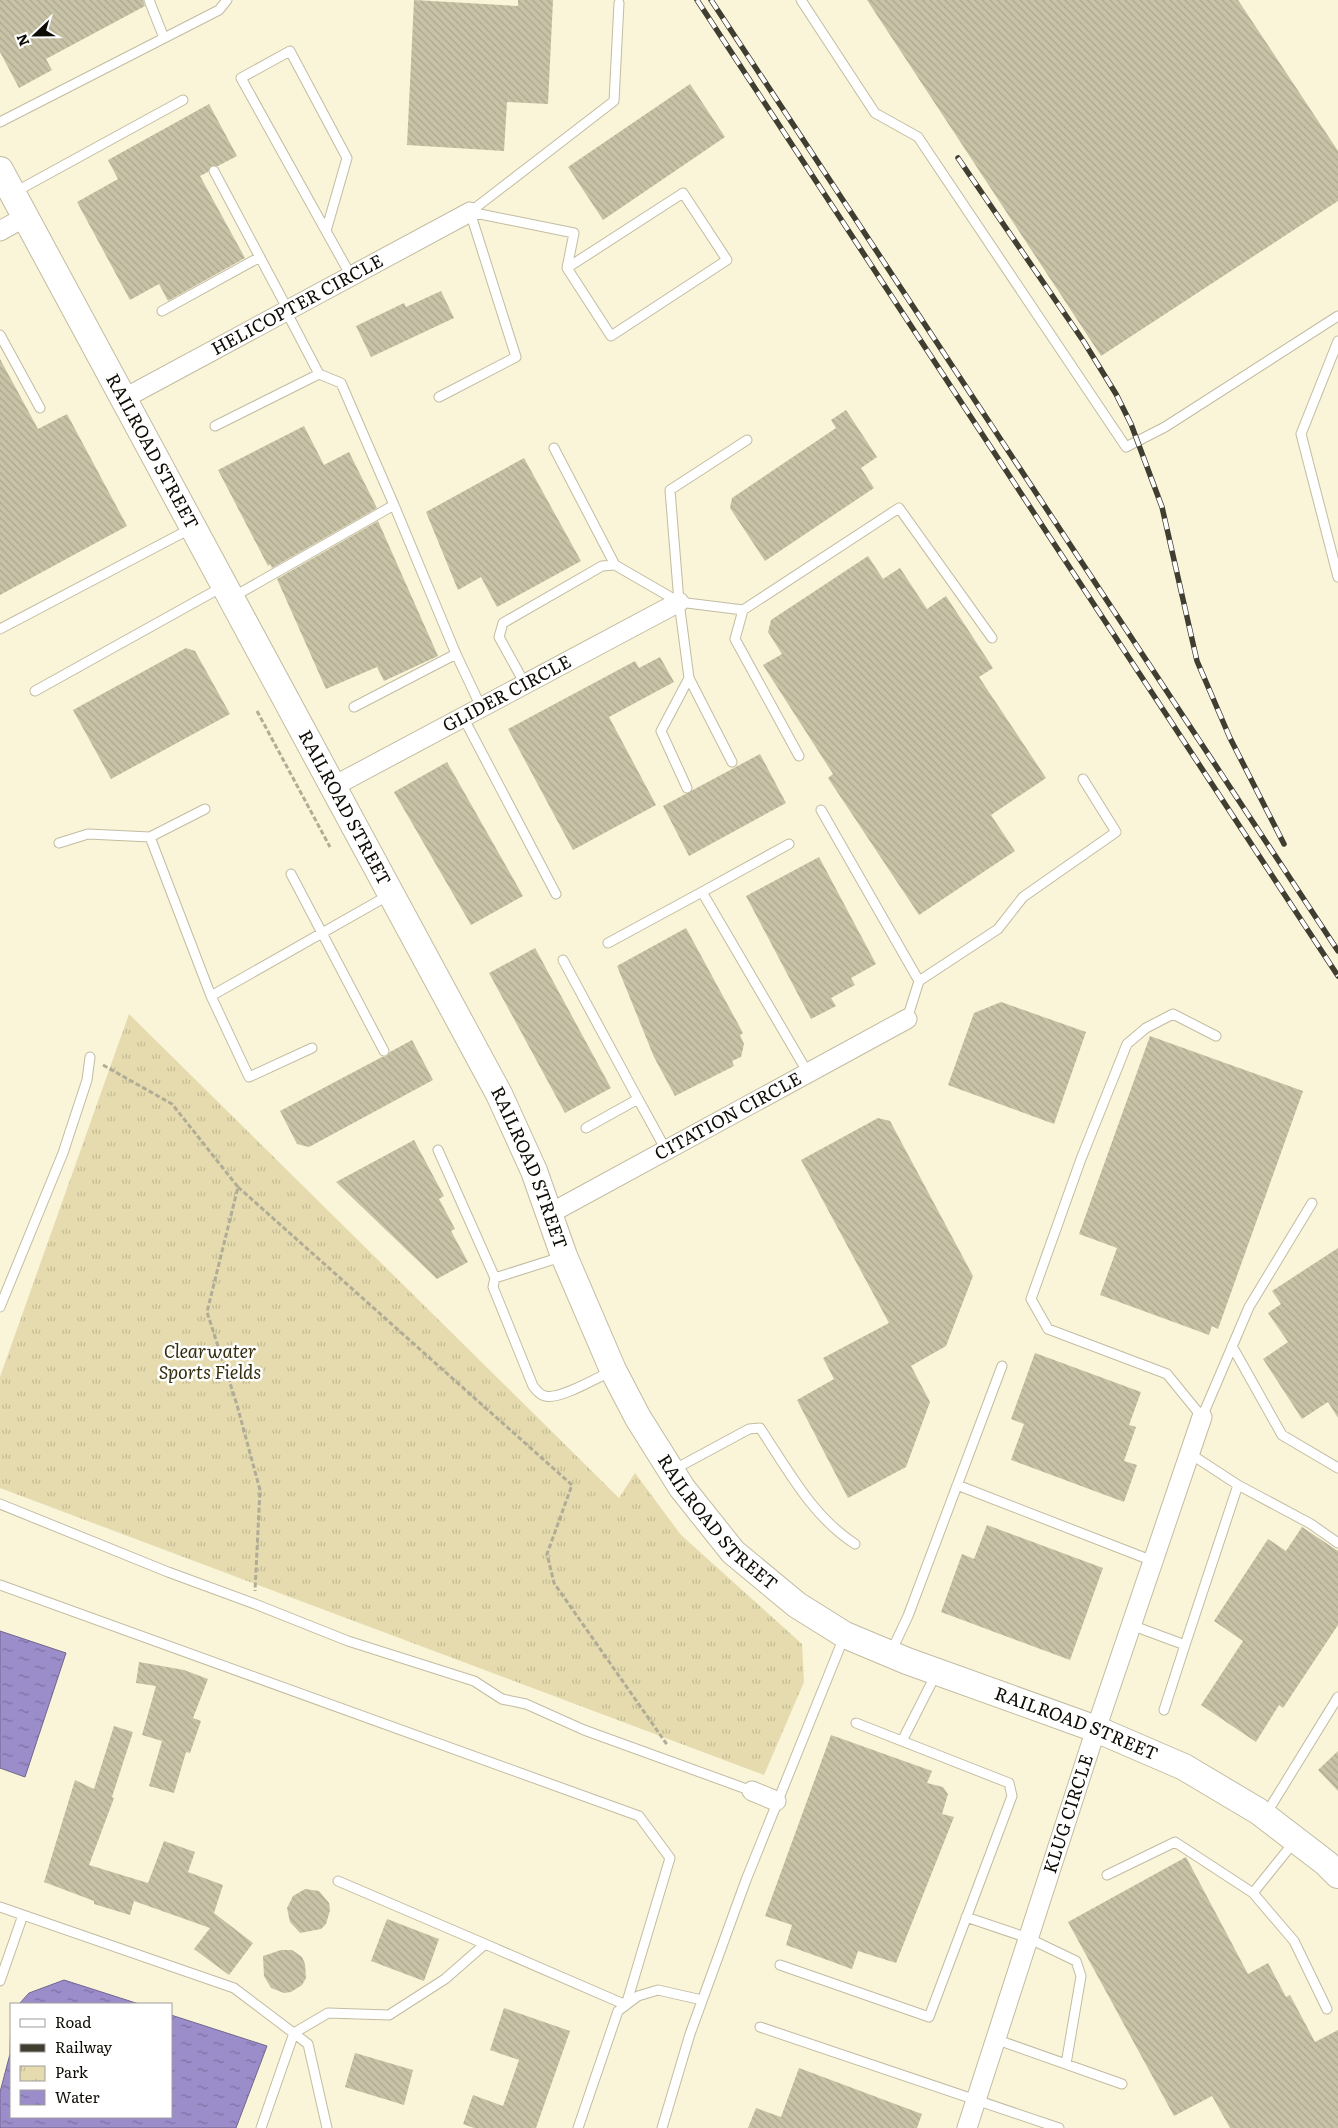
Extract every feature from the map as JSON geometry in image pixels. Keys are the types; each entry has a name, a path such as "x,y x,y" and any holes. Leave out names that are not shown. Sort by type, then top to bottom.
{"main road":[{"name":"RAILROAD STREET","path":"0,170 499,1094 534,1171 564,1256 613,1370 638,1418 682,1488 733,1552 797,1605 845,1635 937,1672 1096,1729 1184,1767 1264,1816 1338,1875"}],"street":[{"name":"HELICOPTER CIRCLE","path":"123,399 470,212"},
{"path":"0,231 25,217"},
{"name":"GLIDER CIRCLE","path":"334,786 679,602"},
{"name":"CITATION CIRCLE","path":"549,1214 907,1019"},
{"name":"KLUG CIRCLE","path":"967,2128 1096,1729 1202,1417"},
{"path":"752,1792 776,1801"}],"lane":[{"path":"149,0 164,38"},
{"path":"0,122 219,10 227,0"},
{"path":"801,0 875,113 918,137 1126,447 1166,427 1338,316"},
{"path":"470,212 614,101 619,3"},
{"path":"326,231 347,158 290,51 241,78 326,231 351,276"},
{"path":"13,194 183,100"},
{"path":"214,171 319,374 341,383 456,654 481,707"},
{"path":"470,212 574,233 567,268 611,336 727,260 683,193 567,268"},
{"path":"439,398 516,357 470,212"},
{"path":"162,311 260,257"},
{"path":"0,335 40,408"},
{"path":"1338,341 1301,434 1338,577"},
{"path":"215,426 319,374"},
{"path":"732,762 689,678 679,602 670,490 747,440"},
{"path":"554,448 616,565 679,602 743,610 899,508 992,638"},
{"path":"35,691 394,505"},
{"path":"0,629 193,527"},
{"path":"525,684 499,637 503,623 602,566 616,565"},
{"path":"743,610 735,639 799,756"},
{"path":"354,707 456,654"},
{"path":"687,788 661,731 689,678"},
{"path":"463,717 556,894"},
{"path":"907,1019 919,981 998,929 1023,897 1116,832 1083,779"},
{"path":"58,843 88,834 150,837 205,809"},
{"path":"821,810 919,981"},
{"path":"150,837 211,996 249,1077 312,1048"},
{"path":"608,943 789,844"},
{"path":"291,874 384,1051"},
{"path":"702,892 808,1073"},
{"path":"211,996 392,894"},
{"path":"563,960 666,1150"},
{"path":"1216,1036 1173,1014 1146,1028 1127,1044 1081,1159 1031,1299 1048,1328 1167,1374 1202,1417 1248,1307 1312,1203"},
{"path":"0,1307 63,1153 87,1080 90,1058"},
{"path":"586,1128 638,1099"},
{"path":"438,1150 495,1278 493,1287 533,1386 544,1396 562,1394 613,1370"},
{"path":"495,1278 564,1256"},
{"path":"1232,1346 1282,1435 1338,1468"},
{"path":"890,1654 908,1616 1002,1366"},
{"path":"671,1471 749,1429 760,1428 808,1501 835,1531 854,1544"},
{"path":"1190,1453 1238,1485 1311,1524 1338,1543"},
{"path":"957,1485 1153,1561"},
{"path":"1164,1710 1238,1485"},
{"path":"0,1504 168,1572 348,1641 474,1681 502,1699 526,1704 584,1730 752,1792"},
{"path":"0,1585 639,1816 670,1858 626,2005"},
{"path":"1131,1625 1185,1645"},
{"path":"662,2128 702,2000 776,1801 845,1635"},
{"path":"902,1741 937,1672"},
{"path":"1264,1816 1338,1697"},
{"path":"780,1965 929,2017 1012,1796 1009,1783 856,1723"},
{"path":"1252,1892 1296,1840"},
{"path":"1107,1875 1175,1842 1252,1892 1294,1942 1327,2009"},
{"path":"338,1881 626,2005"},
{"path":"0,1907 234,1988 308,2044 327,2128"},
{"path":"0,1981 22,1915"},
{"path":"966,1917 1028,1938 1076,1961 1081,1976 1066,2064"},
{"path":"261,2128 294,2033 328,2012 389,2016 445,1979 485,1944"},
{"path":"578,2128 618,2011 638,1996 658,1990 702,2000"},
{"path":"760,2027 1059,2128"},
{"path":"995,2039 1122,2084"}],"path":[{"path":"257,710 330,847"},
{"path":"90,1058 172,1104 238,1187 572,1485 547,1554 554,1583 681,1765"},
{"path":"238,1187 207,1312 237,1405 260,1490 255,1604"}],"green space":[{"name":"Clearwater Sports Fields","path":"129,1014 619,1498 635,1473 681,1535 802,1644 804,1682 764,1775 0,1488 0,1377"}],"water":[{"path":"0,1631 66,1653 25,1777 0,1768"},
{"path":"64,1980 136,2003 20,2003 29,1993"},
{"path":"172,2015 267,2046 236,2128 0,2128 0,2092 10,2054 10,2118 172,2118"}],"building":[{"path":"0,0 143,0 145,6 46,59 52,70 19,88 0,52"},
{"path":"414,0 518,6 518,0 553,0 548,104 507,102 504,151 407,145"},
{"path":"867,0 1238,0 1338,151 1338,201 1101,356"},
{"path":"690,84 725,137 603,220 568,167"},
{"path":"209,104 237,156 218,166 211,166 208,172 200,176 245,258 168,301 159,284 130,300 77,202 118,179 108,160"},
{"path":"441,291 454,318 371,357 356,326 404,303 406,307"},
{"path":"0,359 38,429 67,414 127,526 0,595"},
{"path":"846,410 877,457 861,468 874,488 765,561 730,508 732,498 836,428 831,420"},
{"path":"304,426 324,465 349,452 377,508 272,568 270,564 268,566 218,470"},
{"path":"524,458 581,561 497,607 481,577 458,590 426,512"},
{"path":"378,521 438,656 384,681 377,667 326,689 277,579"},
{"path":"868,556 883,579 900,568 927,609 946,596 993,668 979,677 1046,778 991,815 1015,851 919,915 828,778 833,774 763,665 782,654 768,632 771,620"},
{"path":"186,648 195,651 230,714 111,779 73,710"},
{"path":"660,657 674,682 609,717 656,805 573,850 508,729 635,661 639,668"},
{"path":"760,754 786,803 689,856 663,806"},
{"path":"447,762 523,896 471,925 394,792"},
{"path":"819,857 876,964 851,978 855,985 831,998 836,1006 811,1019 746,896"},
{"path":"686,928 743,1033 740,1035 744,1044 741,1057 732,1061 734,1066 675,1096 654,1057 617,966"},
{"path":"535,948 611,1088 565,1113 489,973"},
{"path":"1001,1002 1086,1032 1054,1124 948,1085 974,1013"},
{"path":"1150,1036 1303,1091 1218,1329 1212,1326 1209,1335 1100,1295 1117,1248 1079,1234"},
{"path":"412,1040 433,1080 309,1147 297,1144 280,1111 387,1056 390,1052"},
{"path":"878,1118 890,1121 973,1276 946,1346 911,1366 930,1402 906,1467 848,1498 797,1400 834,1379 823,1358 889,1323 801,1160"},
{"path":"414,1140 444,1196 439,1199 455,1229 451,1231 468,1262 437,1279 336,1182"},
{"path":"1338,1248 1338,1418 1328,1402 1302,1419 1263,1359 1288,1342 1268,1313 1281,1304 1272,1291"},
{"path":"1035,1353 1141,1392 1129,1425 1136,1427 1124,1461 1137,1465 1124,1502 1011,1460 1024,1424 1011,1419"},
{"path":"987,1525 1103,1568 1070,1660 941,1612 962,1554 974,1559"},
{"path":"1302,1527 1338,1551 1338,1625 1283,1708 1279,1705 1256,1742 1201,1705 1243,1641 1214,1621 1268,1539 1286,1551"},
{"path":"139,1662 184,1670 208,1679 193,1718 201,1721 190,1753 186,1752 174,1793 149,1786 162,1741 142,1735 156,1686 136,1683"},
{"path":"114,1726 133,1732 112,1797 114,1798 89,1865 148,1883 164,1841 195,1852 188,1872 223,1885 214,1913 253,1943 229,1975 194,1949 210,1928 134,1901 130,1915 94,1904 94,1901 44,1882 75,1780 94,1789"},
{"path":"831,1735 932,1771 927,1783 943,1787 948,1794 942,1814 954,1817 896,1963 858,1951 852,1969 786,1945 792,1925 765,1916"},
{"path":"1338,1751 1338,1791 1318,1770"},
{"path":"1186,1857 1248,1974 1268,1963 1286,1997 1290,1995 1315,2042 1338,2030 1338,2128 1230,2128 1212,2096 1174,2116 1068,1922"},
{"path":"305,1889 319,1891 329,1903 330,1910 326,1924 321,1929 300,1933 290,1922 287,1908 293,1896"},
{"path":"387,1919 439,1939 424,1981 371,1961"},
{"path":"281,1950 292,1950 302,1957 305,1964 306,1978 302,1985 291,1992 284,1993 271,1988 264,1976 263,1956"},
{"path":"504,2008 570,2031 536,2128 474,2128 463,2124 473,2095 503,2106 519,2060 490,2050"},
{"path":"355,2053 413,2070 404,2105 345,2087"},
{"path":"799,2068 922,2114 917,2128 748,2128 756,2108 781,2117"}],"railway":[{"path":"697,0 1338,976"},
{"path":"711,0 1338,951"},
{"path":"958,158 1084,342 1116,394 1131,424 1162,507 1197,661 1230,738 1284,844"}]}
